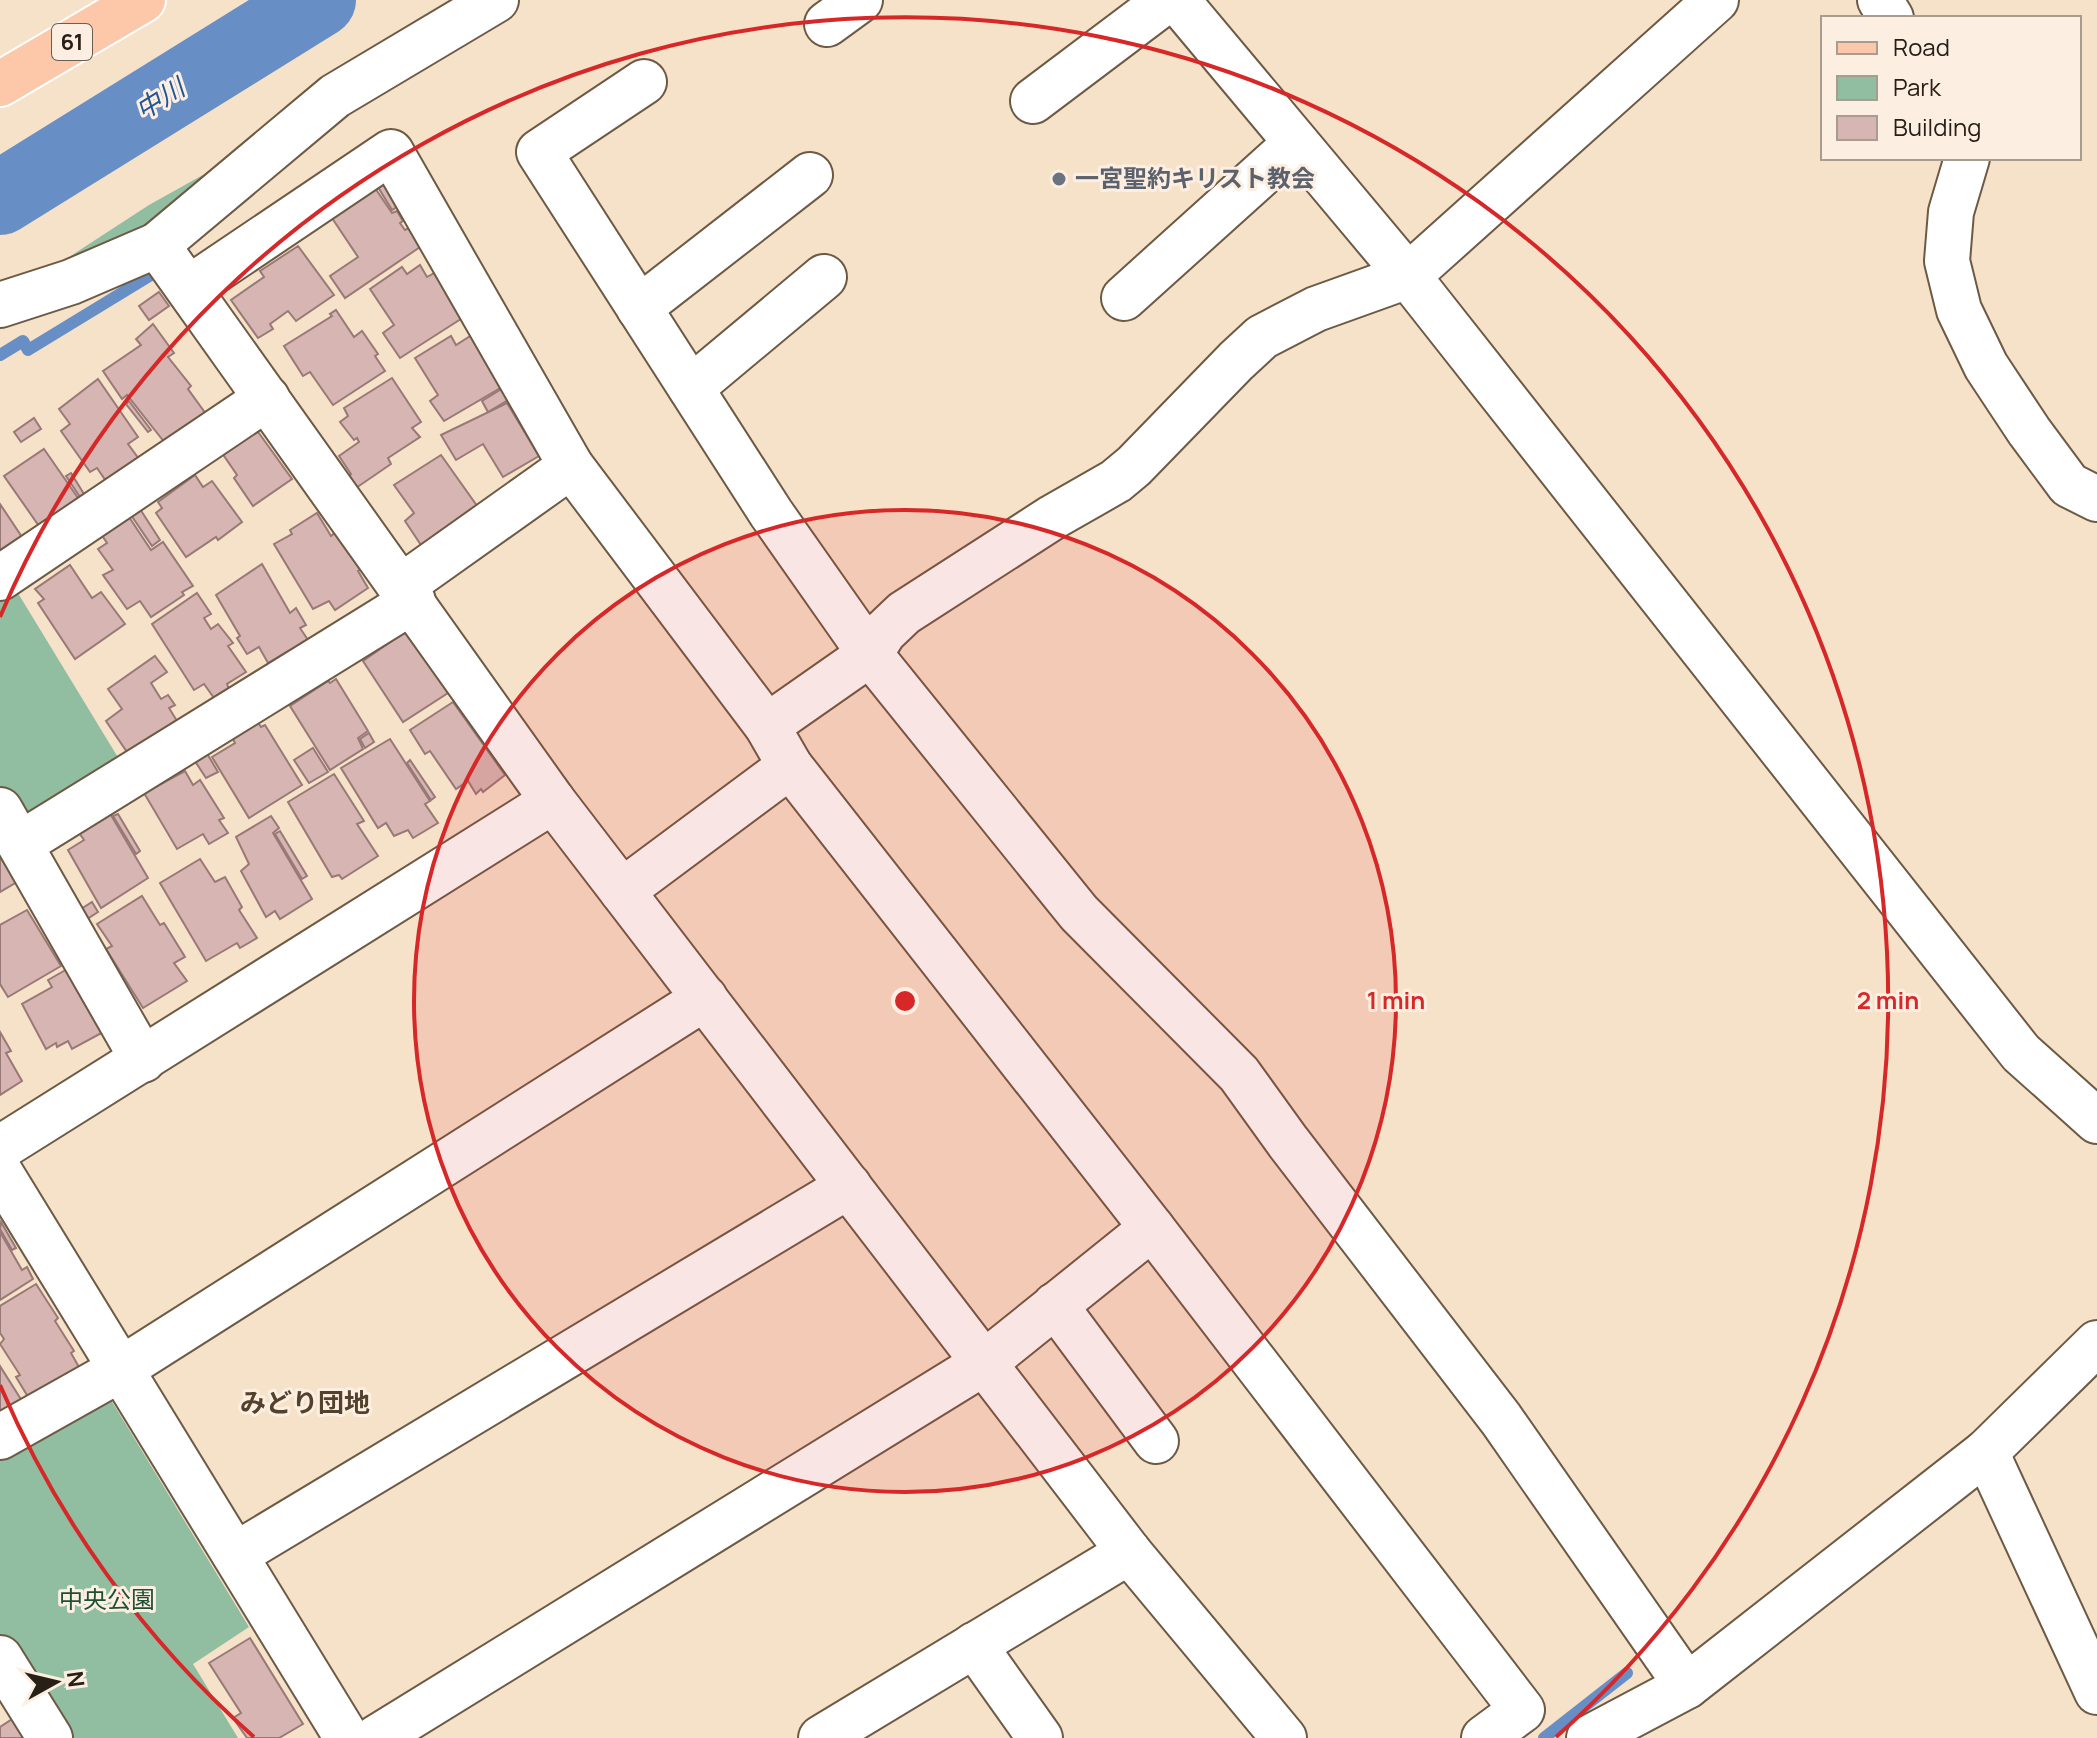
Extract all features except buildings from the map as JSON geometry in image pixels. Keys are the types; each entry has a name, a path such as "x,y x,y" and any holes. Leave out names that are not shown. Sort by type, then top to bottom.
{"main road":[{"name":"61","path":"0,84 143,0"}],"street":[{"path":"0,305 71,282 157,245 335,96 496,0"},
{"path":"1033,101 1167,0"},
{"path":"1177,0 1408,276 2021,1053 2097,1121"},
{"path":"767,726 870,654 884,632 904,613 1053,517 1084,501 1134,466 1262,337 1316,309 1408,276 1716,0"},
{"path":"644,82 539,152 771,513 870,654 1079,913 1239,1074 1501,1419 1687,1686"},
{"path":"1124,298 1296,143"},
{"path":"189,288 391,152 571,466 767,726 790,766 1152,1228 1522,1710 1484,1738"},
{"path":"1966,160 1951,212 1947,261 1959,310 1986,366 2029,431 2069,485 2097,499"},
{"path":"639,308 810,175"},
{"path":"157,245 553,801 1129,1552 1284,1738"},
{"path":"691,388 824,277"},
{"path":"0,578 267,398"},
{"path":"143,1060 10,827 407,594 571,466"},
{"path":"622,891 790,766"},
{"path":"0,1148 553,801"},
{"path":"0,1437 121,1369 705,998"},
{"path":"0,1172 347,1738"},
{"path":"235,1555 849,1186"},
{"path":"376,1738 984,1363 1152,1228"},
{"path":"1055,1305 1156,1441"},
{"path":"1589,1738 1687,1686 1986,1452 2097,1343"},
{"path":"1986,1452 2097,1692"},
{"path":"821,1738 1129,1552"},
{"path":"974,1645 1040,1738"},
{"path":"7,1682 50,1738"}],"green space":[{"path":"244,152 197,198 63,275 23,287 149,205"},
{"path":"13,585 122,764 34,817 14,812 0,787 0,594"},
{"name":"中央公園","path":"89,1396 111,1400 249,1627 193,1664 238,1738 62,1738 0,1639 0,1450"}],"waterway":[{"name":"中川","path":"0,198 319,0"},
{"path":"0,355 23,341 28,350 151,275"},
{"path":"1544,1738 1627,1673"}],"place":[{"name":"一宮聖約キリスト教会","path":"1059,179"}],"district":[{"name":"みどり団地","path":"305,1403"}]}
